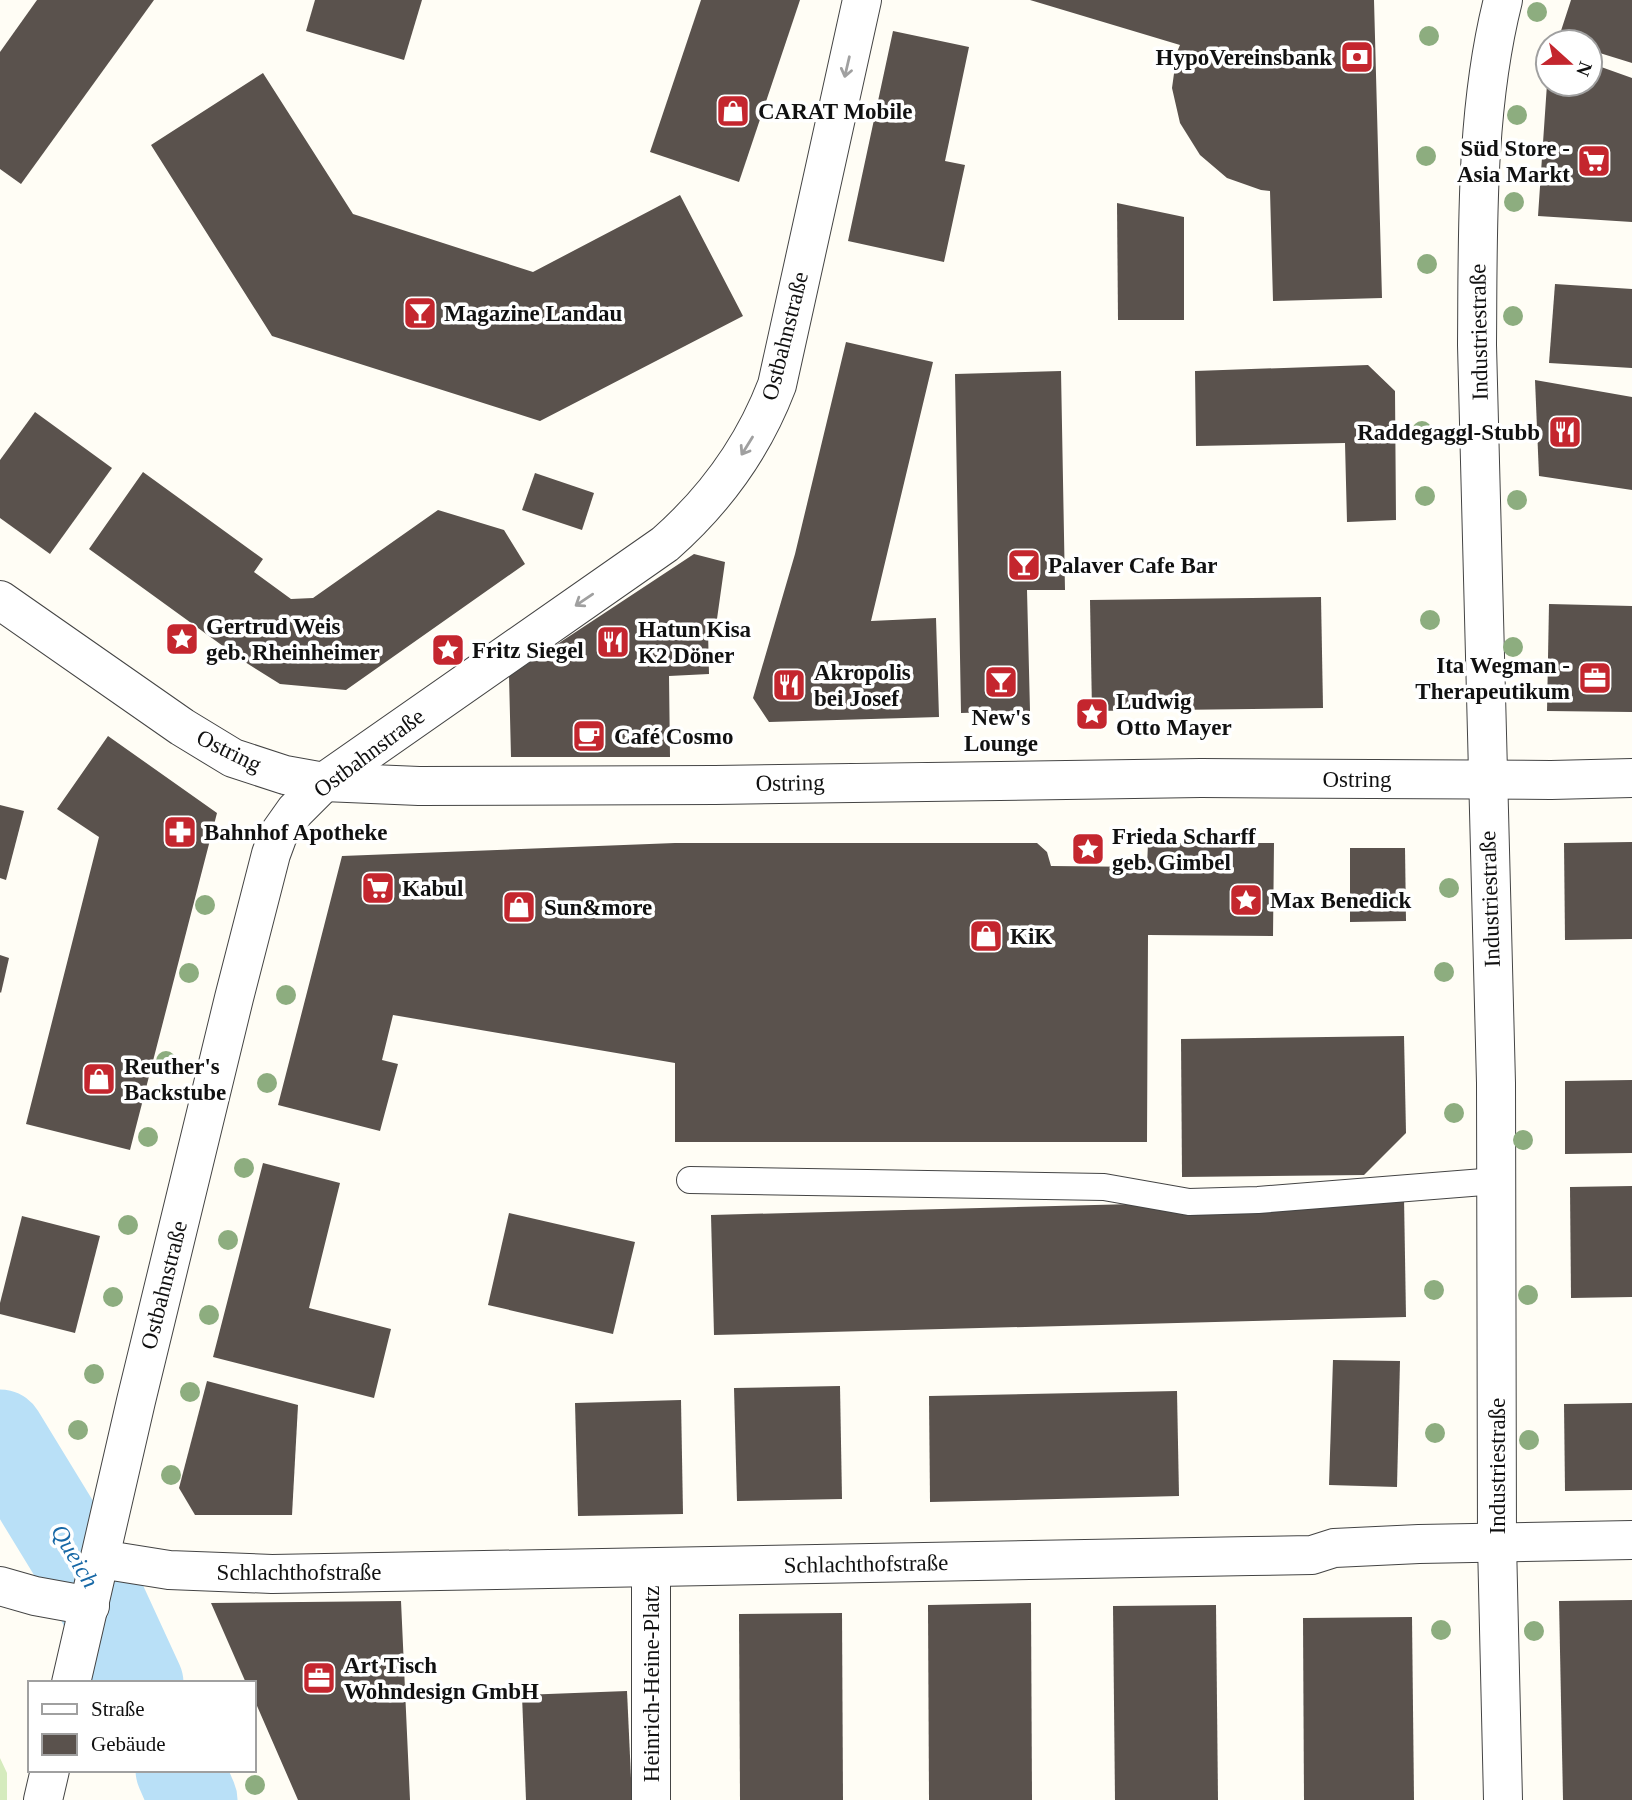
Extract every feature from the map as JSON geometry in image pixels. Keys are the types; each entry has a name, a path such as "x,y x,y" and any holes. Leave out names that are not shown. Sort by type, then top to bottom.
{"street":[{"name":"Ostbahnstraße","path":"71,1681 233,998 278,835 295,811 324,782 665,544 716,494 765,418 777,385 862,0"},
{"name":"Industriestraße","path":"1503,0 1489,70 1478,244 1477,345 1496,1083 1497,1543 1503,1800"},
{"name":"Ostring","path":"0,600 182,727 233,758 285,775 324,782 433,786 1201,778 1632,778"},
{"name":"Schlachthofstraße","path":"100,1559 170,1570 272,1574 1312,1555 1334,1548 1632,1540"},
{"name":"Heinrich-Heine-Platz","path":"651,1568 651,1800"},
{"path":"0,1586 34,1596 89,1606"},
{"path":"43,1800 50,1772"}],"lane":[{"path":"690,1180 1104,1187 1189,1202 1258,1200 1496,1181"}],"green space":[{"path":"0,1758 7,1773 7,1800 0,1800"}],"building":[{"path":"37,0 154,0 21,184 0,169 0,52"},
{"path":"315,0 422,0 404,60 306,31"},
{"path":"701,0 800,0 739,182 650,152"},
{"path":"1030,0 1374,0 1382,298 1273,301 1270,191 1227,178 1200,155 1180,123 1172,88 1180,45"},
{"path":"1571,0 1632,0 1632,63 1604,54 1604,28 1562,28"},
{"path":"893,31 969,47 945,161 965,165 944,262 848,241"},
{"path":"1604,68 1632,78 1632,222 1538,216 1546,98 1604,98"},
{"path":"263,73 353,214 533,272 680,195 743,316 540,421 272,336 151,145"},
{"path":"1117,203 1184,217 1184,320 1118,320"},
{"path":"1555,284 1632,289 1632,368 1549,363"},
{"path":"846,342 933,362 871,621 936,618 939,717 769,722 753,698 795,554"},
{"path":"1368,365 1395,391 1396,520 1347,522 1345,443 1196,446 1195,371"},
{"path":"1061,371 1065,590 1027,590 1030,711 961,713 955,374"},
{"path":"1535,380 1632,397 1632,490 1539,476"},
{"path":"35,412 112,468 50,554 0,518 0,460"},
{"path":"143,472 263,559 254,572 291,599 313,598 438,510 504,530 525,564 346,690 280,684 245,662 89,549"},
{"path":"535,473 594,493 582,530 522,510"},
{"path":"694,554 725,562 716,626 708,630 709,674 669,676 670,757 511,757 509,676"},
{"path":"1321,597 1323,708 1092,711 1090,600"},
{"path":"1549,604 1632,606 1632,712 1547,711"},
{"path":"108,736 217,813 130,1150 26,1124 99,837 57,809"},
{"path":"0,805 24,811 6,880 0,878"},
{"path":"1632,842 1632,939 1565,940 1564,843"},
{"path":"675,843 1037,843 1047,852 1051,866 1147,867 1148,843 1274,843 1273,936 1148,935 1147,1142 675,1142 675,1063 393,1015 382,1060 398,1064 380,1131 278,1105 342,856"},
{"path":"1350,848 1405,848 1406,921 1350,922"},
{"path":"0,955 9,958 1,993 0,992"},
{"path":"1404,1036 1406,1133 1364,1175 1182,1177 1181,1039"},
{"path":"1632,1080 1632,1153 1565,1154 1565,1081"},
{"path":"263,1163 340,1183 309,1308 391,1329 374,1398 213,1357"},
{"path":"1632,1186 1632,1297 1571,1298 1570,1187"},
{"path":"1404,1197 1406,1317 714,1335 711,1215"},
{"path":"509,1213 635,1242 613,1334 488,1305"},
{"path":"22,1216 100,1236 75,1333 0,1314 0,1303"},
{"path":"1333,1360 1400,1361 1397,1487 1329,1485"},
{"path":"207,1381 298,1405 292,1515 195,1515 179,1488"},
{"path":"840,1386 842,1499 737,1501 734,1388"},
{"path":"1177,1391 1179,1496 930,1502 929,1396"},
{"path":"681,1400 683,1514 578,1516 575,1403"},
{"path":"1632,1403 1632,1490 1565,1491 1564,1404"},
{"path":"1632,1600 1632,1800 1563,1800 1559,1601"},
{"path":"401,1601 410,1800 298,1800 256,1704 256,1681 245,1681 211,1603"},
{"path":"1031,1603 1032,1800 929,1800 928,1605"},
{"path":"1216,1605 1218,1800 1115,1800 1113,1606"},
{"path":"842,1613 843,1800 740,1800 739,1614"},
{"path":"1412,1617 1414,1800 1304,1800 1303,1618"},
{"path":"627,1691 632,1800 526,1800 522,1695"}],"waterway":[{"name":"Queich","path":"0,1434 99,1596 138,1681"},
{"name":"Queich","path":"181,1772 193,1800"}],"place":[{"name":"HypoVereinsbank","path":"1357,57"},
{"name":"CARAT Mobile","path":"733,111"},
{"name":"Süd Store - Asia Markt","path":"1594,161"},
{"name":"Magazine Landau","path":"420,313"},
{"name":"Raddegaggl-Stubb","path":"1565,432"},
{"name":"Palaver Cafe Bar","path":"1024,565"},
{"name":"Gertrud Weis geb. Rheinheimer","path":"182,639"},
{"name":"Hatun Kisa K2 Döner","path":"613,642"},
{"name":"Fritz Siegel","path":"448,650"},
{"name":"Ita Wegman - Therapeutikum","path":"1595,678"},
{"name":"New's Lounge","path":"1001,682"},
{"name":"Akropolis bei Josef","path":"789,685"},
{"name":"Ludwig Otto Mayer","path":"1092,714"},
{"name":"Café Cosmo","path":"589,736"},
{"name":"Bahnhof Apotheke","path":"180,832"},
{"name":"Frieda Scharff geb. Gimbel","path":"1088,849"},
{"name":"Kabul","path":"378,888"},
{"name":"Max Benedick","path":"1246,900"},
{"name":"Sun&more","path":"519,907"},
{"name":"KiK","path":"986,936"},
{"name":"Reuther's Backstube","path":"99,1079"},
{"name":"Art Tisch Wohndesign GmbH","path":"319,1678"}]}
